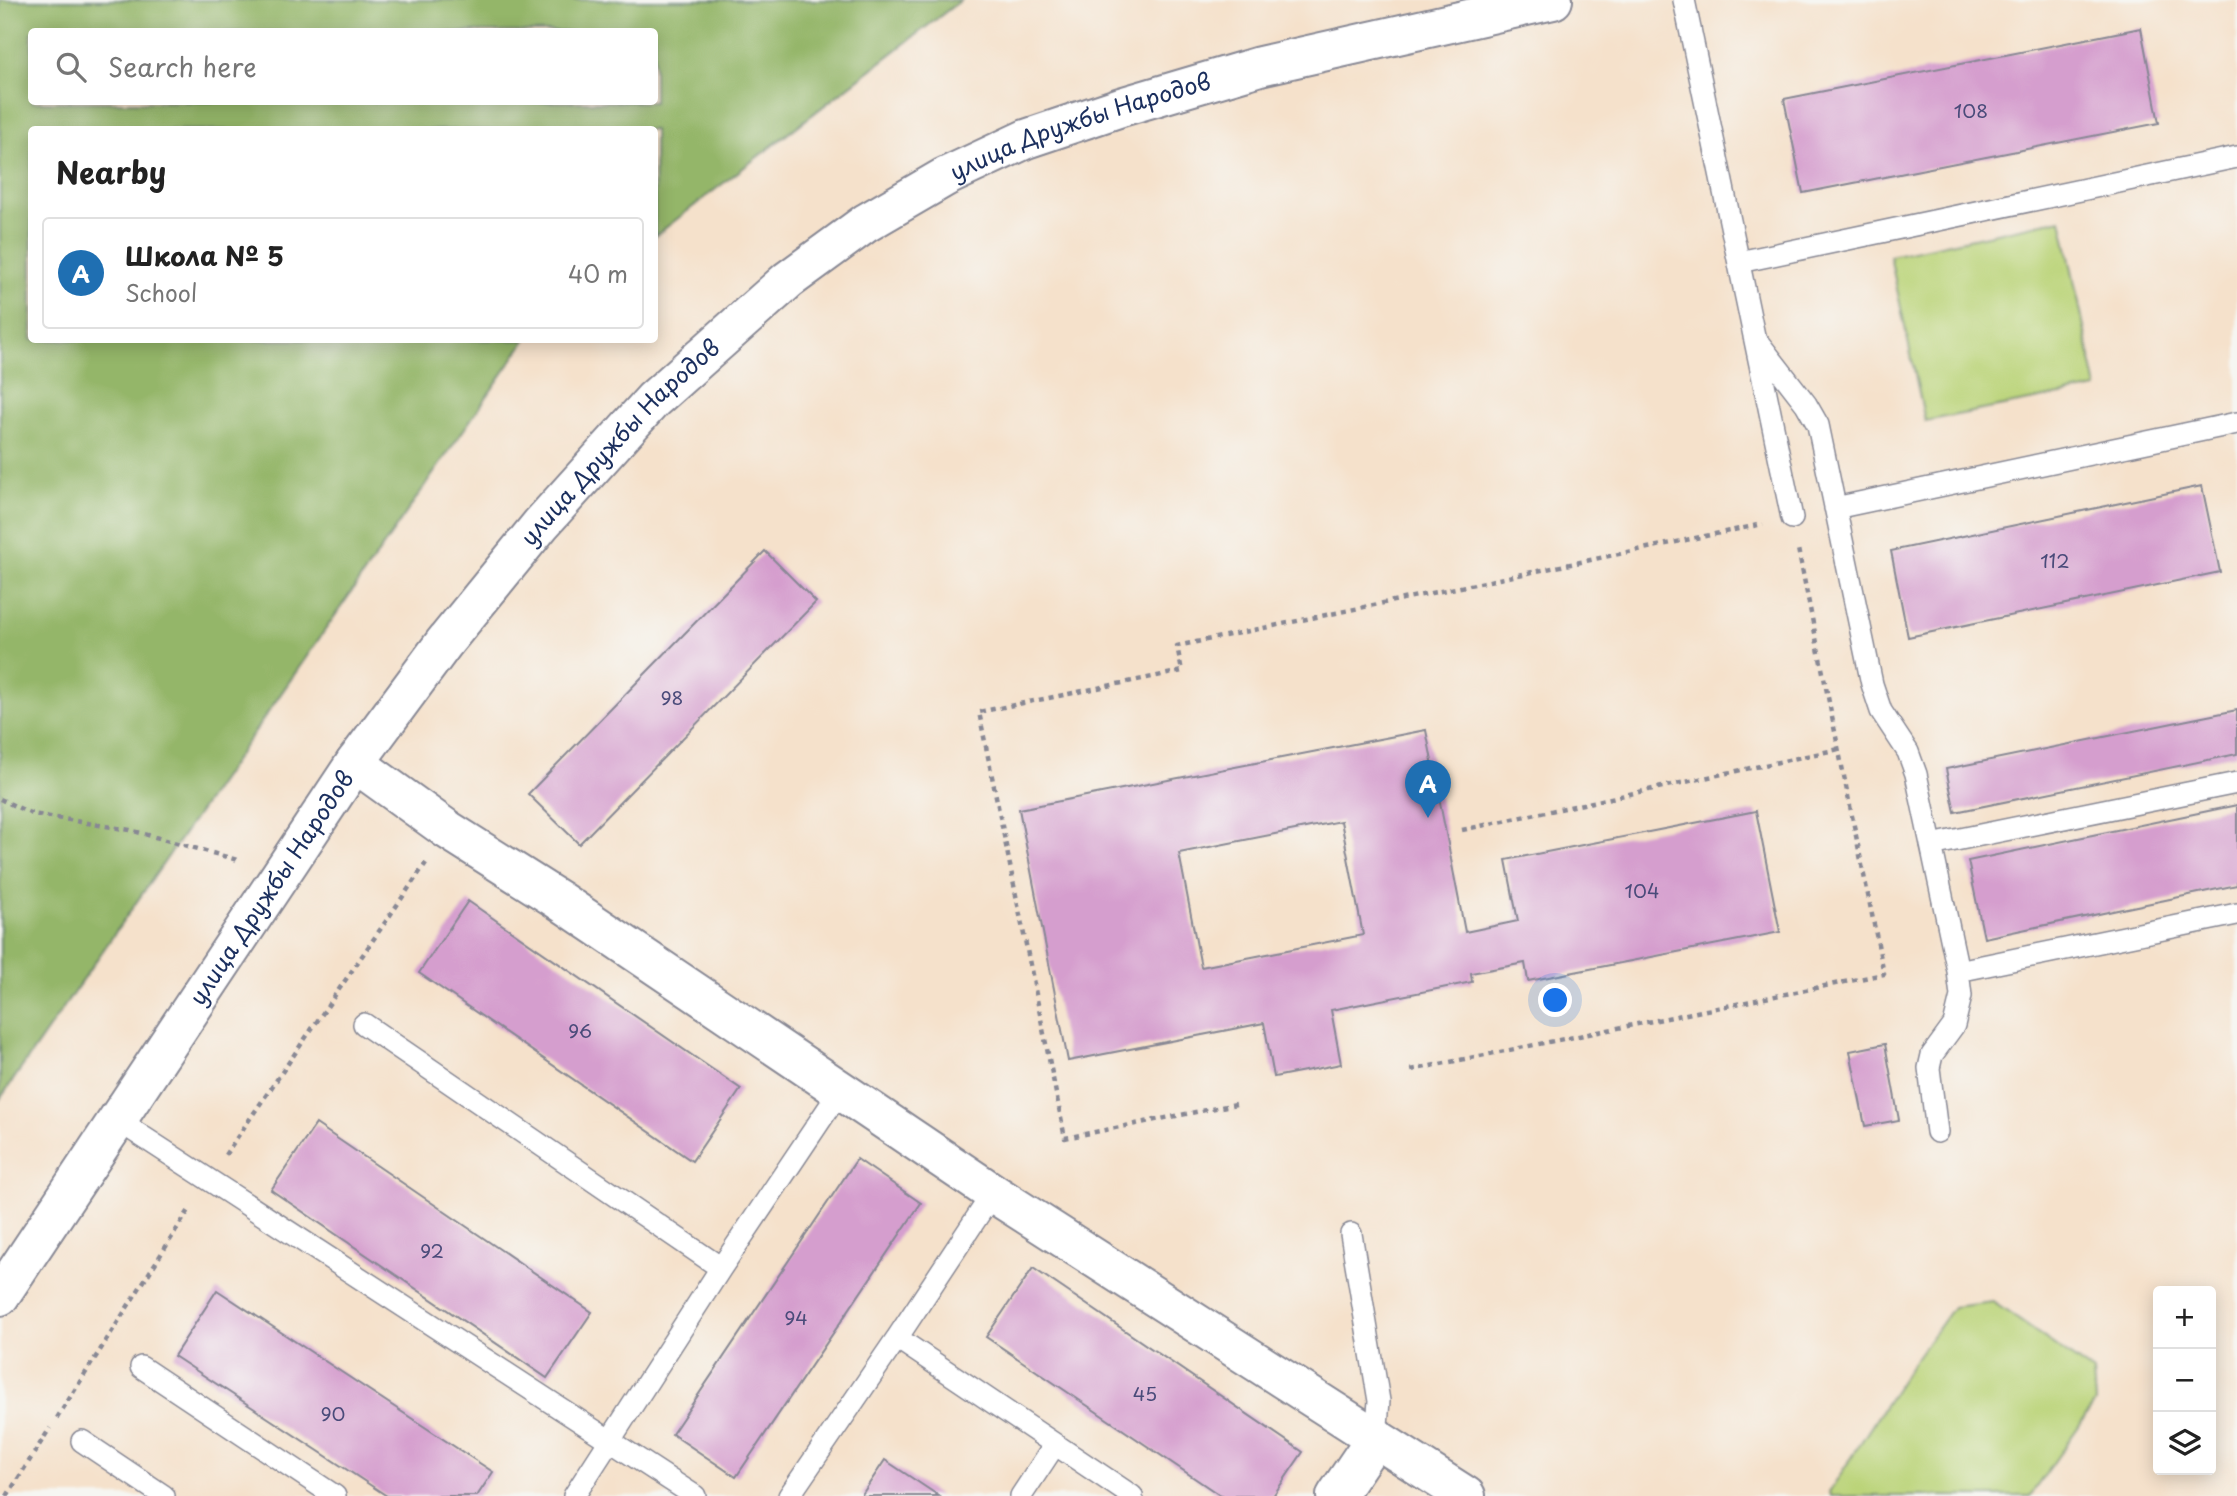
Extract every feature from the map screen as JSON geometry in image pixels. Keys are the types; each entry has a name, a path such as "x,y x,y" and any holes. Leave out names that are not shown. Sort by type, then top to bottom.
{"street":[{"name":"улица Дружбы Народов","path":"0,1296 355,763 444,643 532,535 653,400 789,280 866,223 945,177 1026,139 1121,107 1260,66 1553,0"},
{"path":"355,763 448,830 557,899 993,1193 1466,1496"},
{"path":"1336,1496 1376,1437"}],"lane":[{"path":"1684,0 1792,517"},
{"path":"1739,262 2237,157"},
{"path":"1754,337 1806,404 1818,425 1872,684 1881,711 1908,752 1916,774 1961,996 1954,1025 1932,1055 1929,1068 1937,1132"},
{"path":"1835,509 2237,423"},
{"path":"1931,845 2237,783"},
{"path":"1958,971 2237,914"},
{"path":"364,1024 721,1268"},
{"path":"574,1496 721,1268 840,1091"},
{"path":"117,1119 695,1496"},
{"path":"789,1496 993,1193"},
{"path":"1351,1234 1379,1401 1376,1437"},
{"path":"897,1338 1131,1496"},
{"path":"141,1367 335,1496"},
{"path":"82,1441 164,1496"},
{"path":"1021,1496 1054,1446"}],"path":[{"path":"1236,1104 1065,1138 979,712 1182,671 1177,646 1792,517 1884,974 1411,1070"},
{"path":"1462,830 1839,749"},
{"path":"0,799 32,814 130,830 281,874"}],"green space":[{"path":"0,0 961,0 658,234 658,126 28,126 28,343 524,343 0,1099"},
{"path":"2061,219 2097,388 1925,421 1890,256"},
{"path":"1993,1302 2093,1372 2095,1403 2030,1496 1830,1496 1829,1492 1909,1368 1953,1307"}],"building":[{"path":"2141,28 2159,123 1803,193 1784,99"},
{"path":"2202,486 2220,572 1908,637 1891,551"},
{"path":"765,551 816,602 579,844 528,794"},
{"path":"2237,710 2237,754 1955,812 1946,769"},
{"path":"1426,730 1465,932 1518,921 1506,860 1756,811 1780,932 1528,981 1525,963 1471,973 1472,982 1331,1010 1341,1064 1274,1077 1264,1023 1068,1061 1019,809","holes":["1341,821 1363,935 1201,967 1179,853"]},
{"path":"2237,805 2237,885 1984,938 1968,861"},
{"path":"468,901 741,1089 692,1161 419,973"},
{"path":"1885,1044 1899,1120 1865,1126 1850,1051"},
{"path":"316,1124 592,1312 547,1378 271,1190"},
{"path":"857,1159 921,1203 736,1477 672,1434"},
{"path":"1033,1268 1303,1452 1273,1496 1221,1496 986,1337"},
{"path":"217,1290 493,1472 477,1496 387,1496 174,1356"},
{"path":"885,1460 939,1496 861,1496"}],"place":[{"name":"Школа № 5","path":"1428,818"}]}
